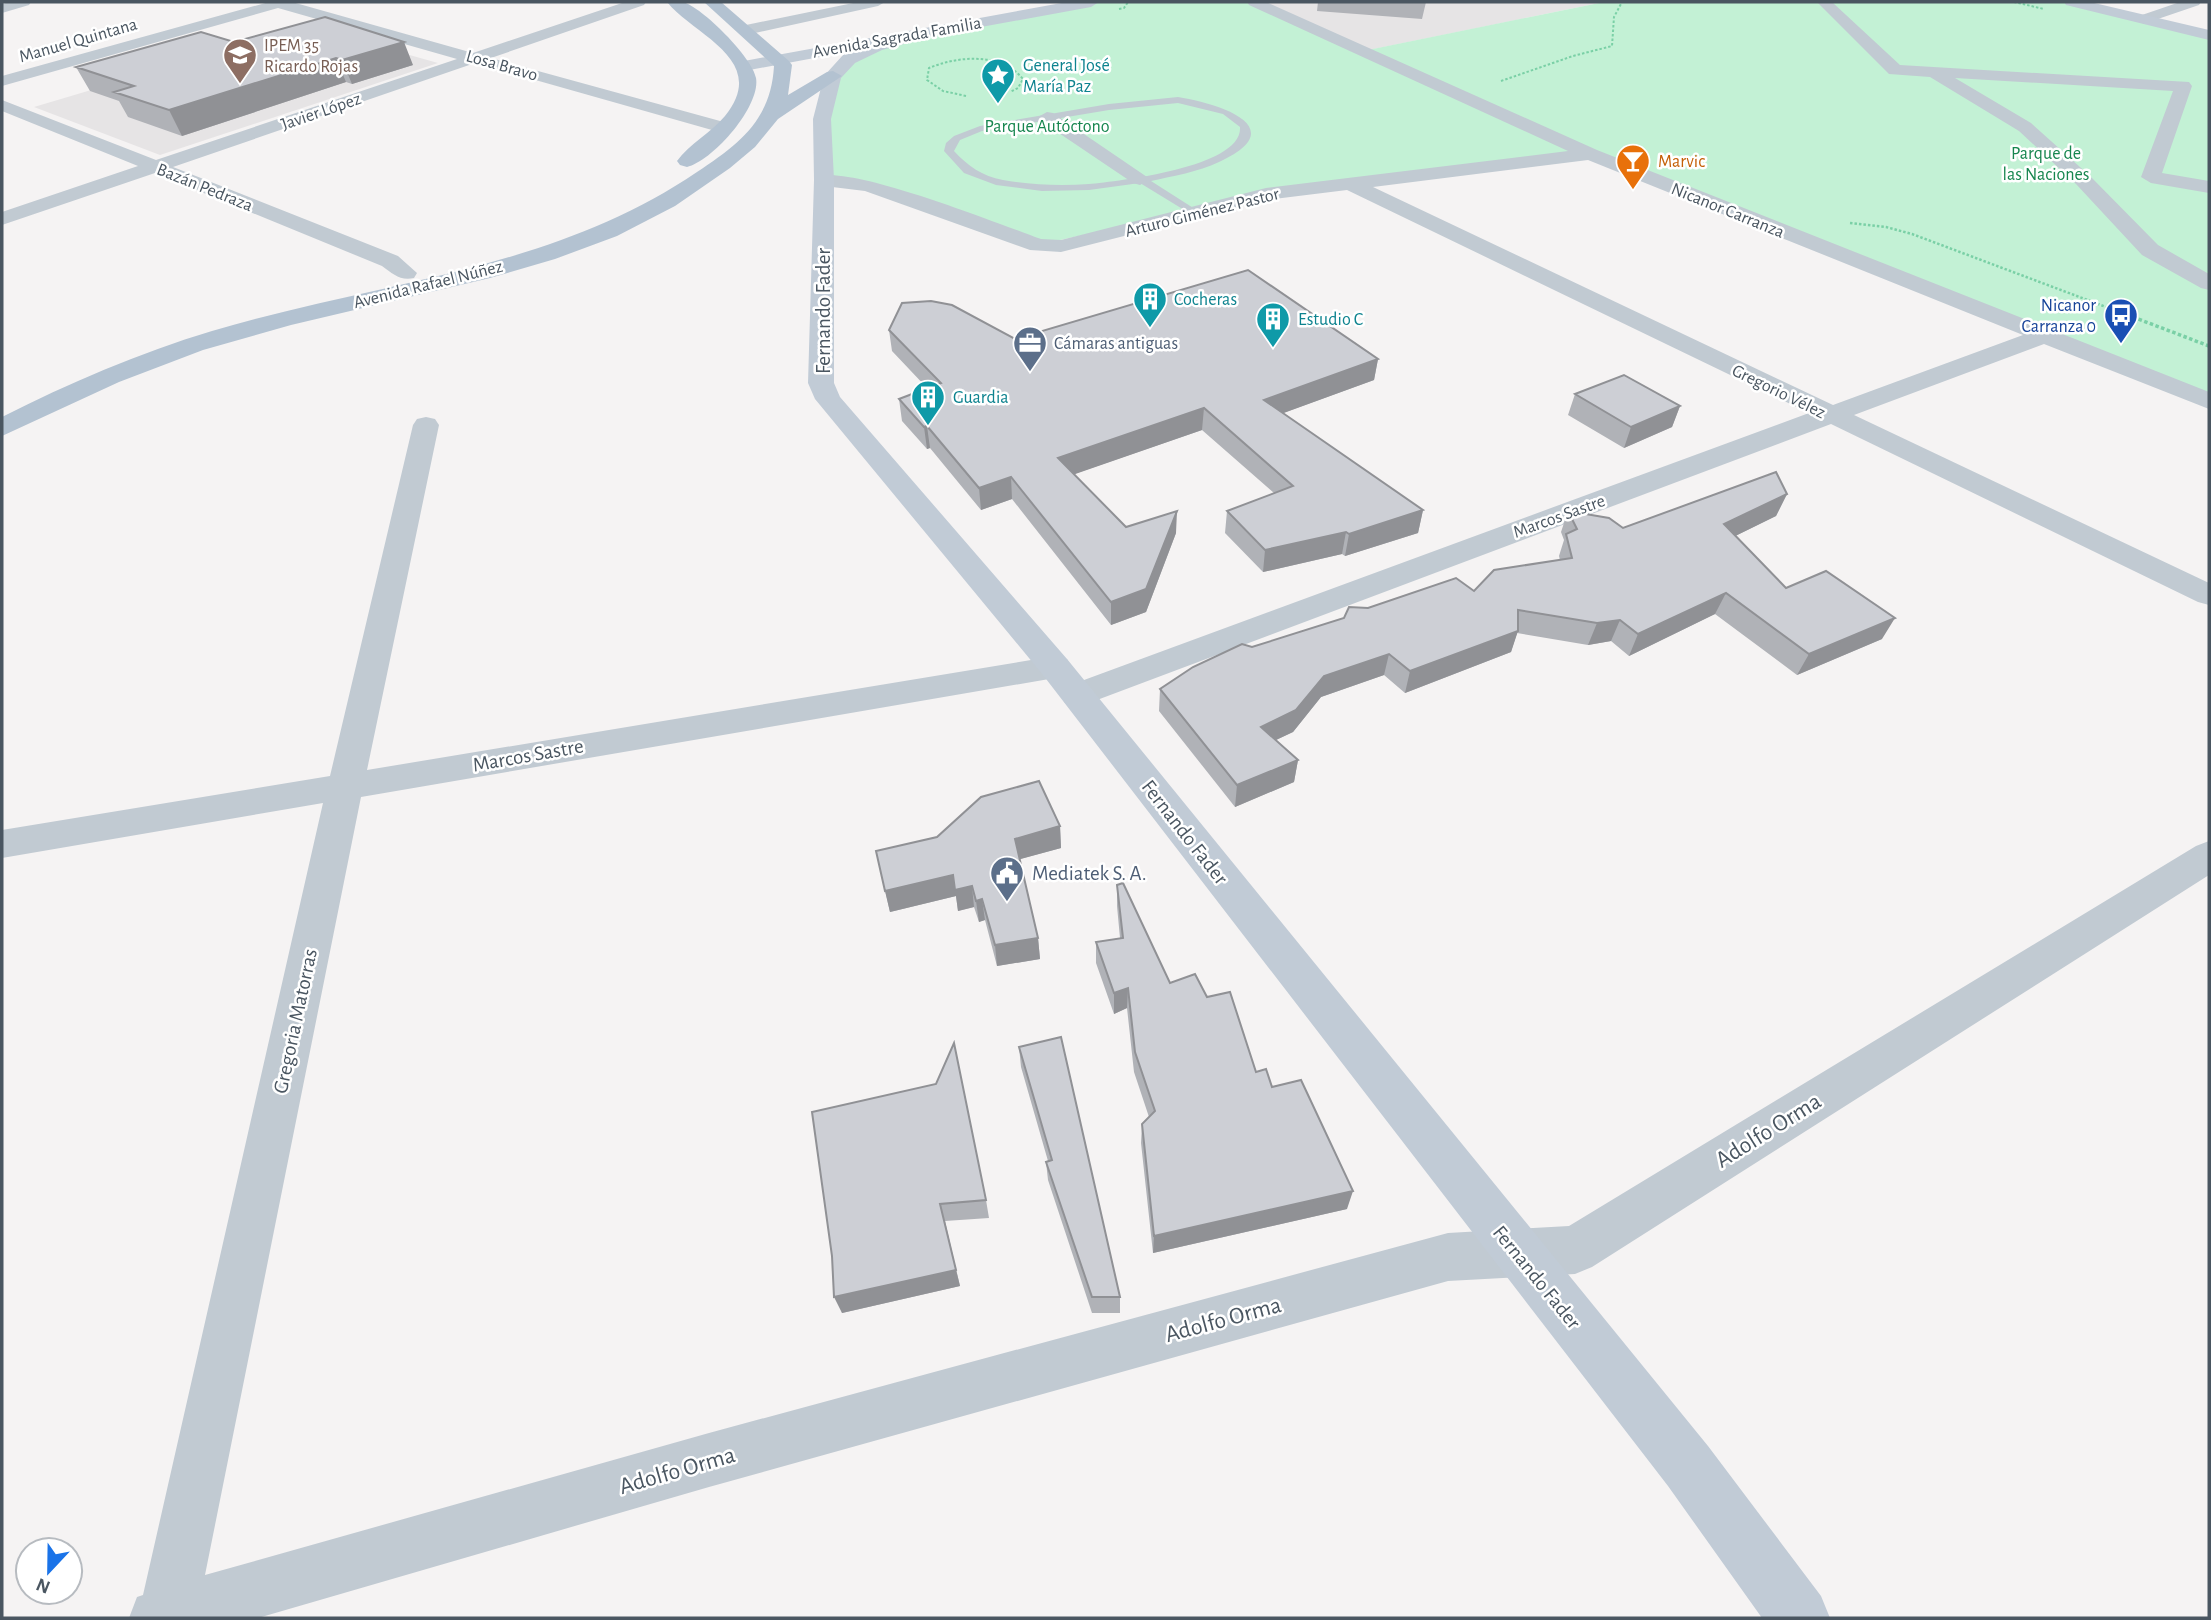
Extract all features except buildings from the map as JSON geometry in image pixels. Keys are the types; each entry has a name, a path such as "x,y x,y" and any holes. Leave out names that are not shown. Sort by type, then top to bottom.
{"main road":[{"path":"675,2 723,40 744,66"},
{"path":"712,2 781,62 817,102"},
{"name":"Avenida Sagrada Familia","path":"744,66 781,62 1091,2"},
{"path":"2072,2 2209,34"},
{"path":"773,115 817,102 833,76 849,59 876,46 930,32"},
{"name":"Avenida Rafael Núñez","path":"2,428 142,364 221,336 492,269 559,249 634,221 681,195 715,170 741,149 773,115 782,94 781,62"},
{"name":"Avenida Rafael Núñez","path":"160,333 242,310 406,273 497,249 604,214 653,187 693,157 725,128 746,96 747,77 744,66"},
{"name":"Fernando Fader","path":"833,76 817,102 824,180 821,383 828,399 1066,681 1688,1466 1799,1618"}],"street":[{"path":"2,9 24,2"},
{"name":"Javier López","path":"2,219 639,2"},
{"path":"746,30 878,2"},
{"name":"Nicanor Carranza","path":"1254,2 1590,155 2209,401"},
{"path":"1814,2 2025,127 2083,180 2150,250 2209,282"},
{"path":"1824,2 1841,18"},
{"path":"2144,19 2194,2"},
{"name":"Losa Bravo","path":"282,3 725,128"},
{"name":"Manuel Quintana","path":"2,81 282,3"},
{"path":"1933,72 2183,86 2151,177 2209,187"},
{"name":"Bazán Pedraza","path":"2,105 390,261 406,273"},
{"path":"1048,117 1140,179"},
{"name":"Arturo Giménez Pastor","path":"824,180 868,185 1048,247 1266,194 1590,155"},
{"name":"Gregorio Vélez","path":"1351,184 2209,595"},
{"name":"Marcos Sastre","path":"2,844 345,787 1066,681 1830,415 2042,336"},
{"name":"Gregoria Matorras","path":"164,1617 426,425"},
{"name":"Adolfo Orma","path":"164,1617 709,1460 1448,1257 1575,1250 2209,856"}],"lane":[{"path":"1178,100 1217,107 1235,116 1244,126 1246,133 1237,148 1209,161 1140,179 1086,188 1030,189 1007,185 971,173 960,166 949,151 951,144 966,133 1048,117 1178,100"},
{"path":"1140,179 1194,213"}],"path":[{"path":"1124,8 1128,2"},
{"path":"1493,84 1573,56 1612,47 1614,17 1622,2"},
{"path":"966,96 932,86 927,80 929,68 956,60 1004,64 1014,67 1023,79 1018,88 1010,92"},
{"path":"1850,223 1886,226 1912,234 2209,346"}],"shaded area":[{"path":"1254,2 1604,2 1364,51"},
{"name":"IPEM 35 Ricardo Rojas","path":"306,26 438,63 160,155 34,107"}],"green space":[{"name":"Parque de las Naciones","path":"1091,2 1254,2 1363,51 1604,2 2072,2 2209,35 2209,401 1590,154 1266,194 1038,245 868,185 824,180 822,119 849,59 931,32"}],"place":[{"name":"IPEM 35 Ricardo Rojas","path":"240,85"},
{"name":"General José María Paz","path":"998,105"},
{"name":"Marvic","path":"1633,191"},
{"name":"Cocheras","path":"1150,329"},
{"name":"Nicanor Carranza 0","path":"2121,345"},
{"name":"Estudio C","path":"1273,349"},
{"name":"Cámaras antiguas","path":"1030,373"},
{"name":"Guardia","path":"928,427"},
{"name":"Mediatek S. A.","path":"1007,903"}],"park label":[{"name":"Parque Autóctono","path":"1047,126"}]}
